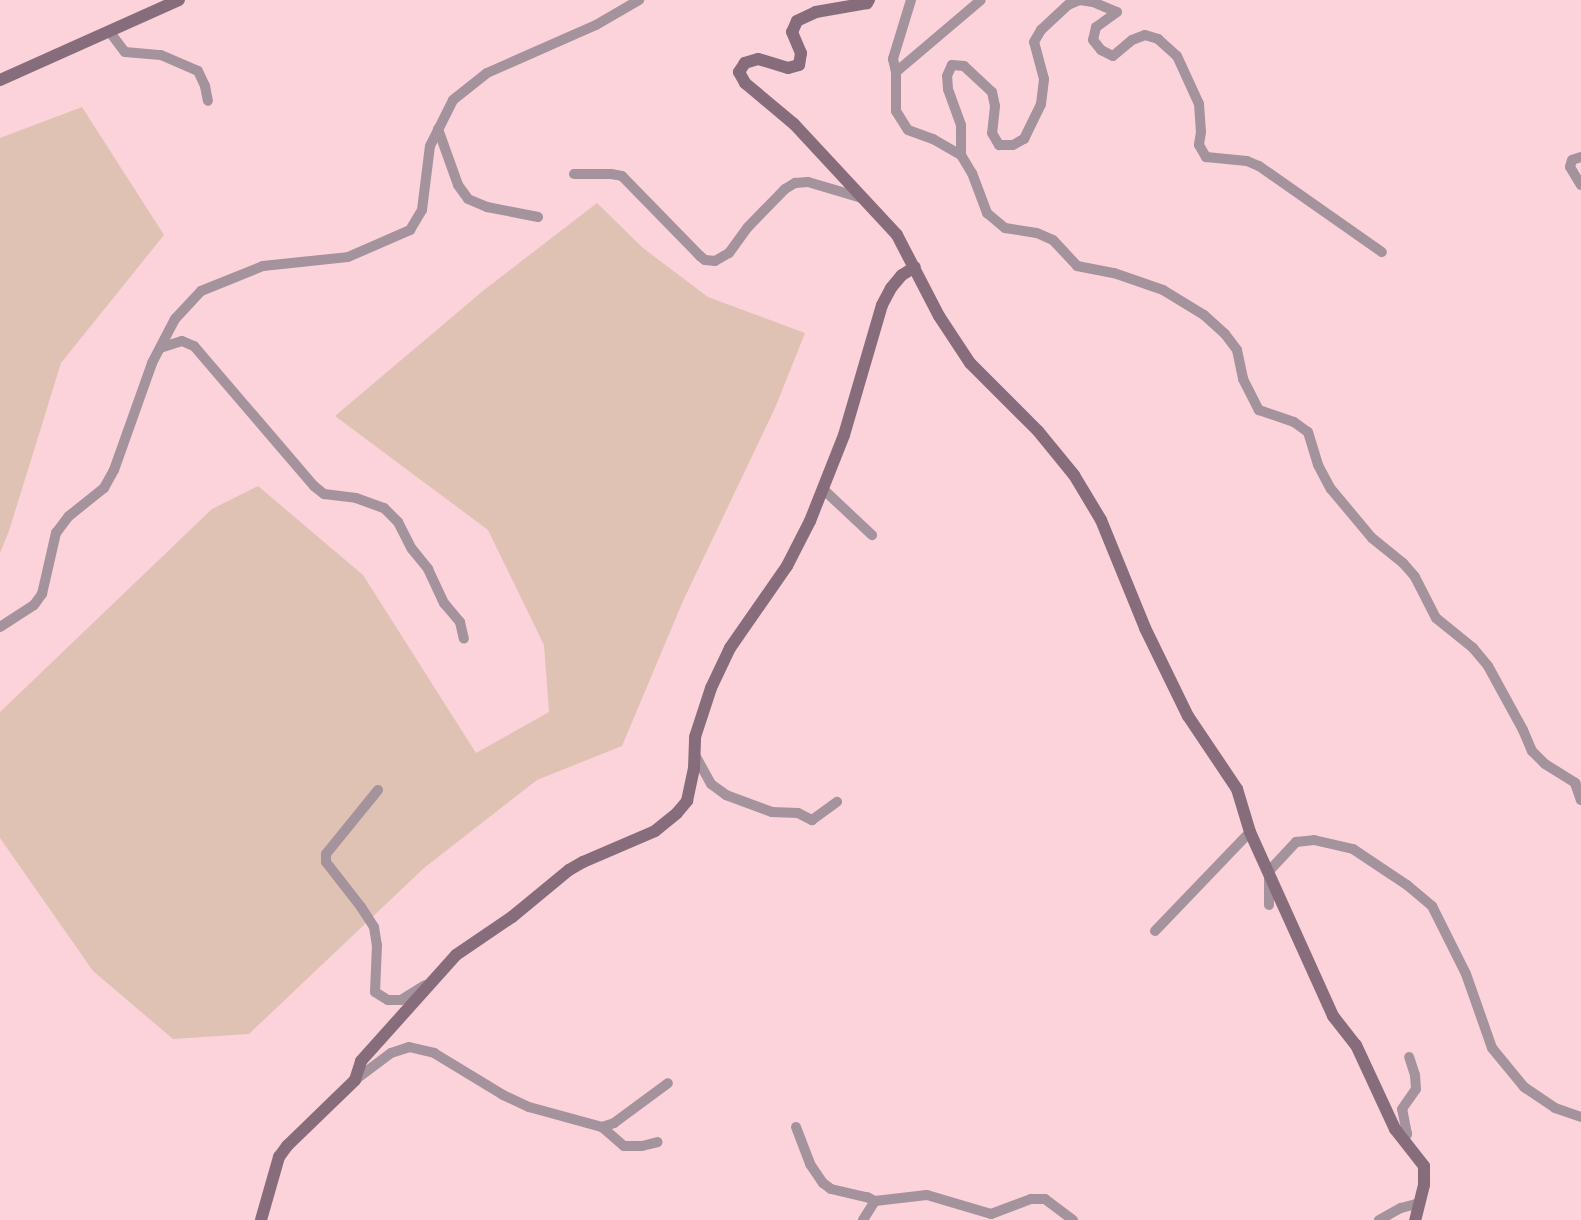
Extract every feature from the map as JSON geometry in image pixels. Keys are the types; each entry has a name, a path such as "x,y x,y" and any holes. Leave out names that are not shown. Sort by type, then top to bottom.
{"street":[{"path":"0,80 179,0"},
{"path":"0,627 34,605 42,594 56,532 69,516 104,488 114,470 152,363 175,319 202,291 263,266 348,257 410,230 422,210 430,146 452,100 486,73 596,25 639,0"},
{"path":"869,0 868,3 816,12 797,21 792,32 801,52 799,65 788,68 758,59 745,63 739,72 745,83 794,124 897,235 916,267 939,316 970,363 1038,431 1074,474 1101,520 1145,628 1188,716 1237,788 1250,832 1333,1016 1356,1045 1395,1129 1424,1166 1424,1185 1416,1220"},
{"path":"911,0 893,59 896,72 896,111 908,130 933,138 960,155 972,173 986,213 1005,228 1037,234 1053,240 1077,266 1114,273 1162,290 1204,315 1225,334 1237,350 1243,379 1259,410 1294,422 1308,432 1318,465 1331,489 1372,538 1403,563 1415,577 1436,618 1474,648 1488,666 1523,730 1532,751 1545,764 1575,783 1581,800"},
{"path":"896,72 981,0"},
{"path":"960,155 961,125 948,89 947,76 952,65 964,66 992,92 995,106 992,133 999,145 1013,146 1024,139 1041,104 1044,79 1034,42 1041,30 1068,5 1080,0 1093,2 1117,12 1096,27 1093,40 1101,50 1113,56 1132,40 1145,35 1158,39 1177,56 1199,104 1201,132 1198,145 1206,157 1247,161 1259,166 1382,252"},
{"path":"109,32 125,52 161,55 198,71 205,86 208,101"},
{"path":"438,129 458,185 468,199 487,207 538,217"},
{"path":"1581,157 1572,160 1570,167 1581,185"},
{"path":"574,174 611,174 622,176 700,256 706,260 715,261 729,253 748,227 785,189 795,183 808,182 862,198"},
{"path":"355,1080 361,1061 456,955 512,917 569,870 583,862 656,831 666,824 687,801 694,769 693,752 705,703 730,648 787,566 824,490 850,415 882,305 902,275 916,267"},
{"path":"160,348 182,342 194,346 314,486 324,494 356,498 384,508 398,522 412,549 428,568 444,603 460,622 464,639"},
{"path":"824,490 872,536"},
{"path":"693,752 711,784 726,795 772,812 798,813 812,820 837,802"},
{"path":"378,790 326,854 326,862 374,927 377,945 374,992 388,1000 401,1000 431,982"},
{"path":"1155,931 1250,832"},
{"path":"1269,905 1269,871 1296,842 1314,840 1353,849 1407,885 1432,906 1466,974 1492,1048 1524,1087 1555,1108 1581,1117"},
{"path":"261,1220 279,1157 296,1135 326,1110 355,1080 391,1053 409,1047 434,1053 504,1095 529,1107 602,1126 624,1146 642,1146 658,1142"},
{"path":"1404,1140 1407,1134 1402,1109 1416,1089 1409,1058"},
{"path":"602,1126 614,1123 668,1083"},
{"path":"796,1127 810,1164 823,1183 831,1189 867,1197 875,1201 927,1195 991,1214 1031,1199 1045,1200 1073,1220"},
{"path":"863,1220 875,1201"},
{"path":"1379,1220 1400,1208 1420,1202"}],"shaded area":[{"path":"82,107 164,235 61,363 9,531 0,553 0,138"},
{"path":"597,203 643,248 708,297 805,333 775,408 683,601 622,746 537,780 424,868 249,1034 173,1039 93,971 0,838 0,712 212,509 258,486 363,575 476,753 549,712 544,645 488,530 335,416 484,290"}]}
